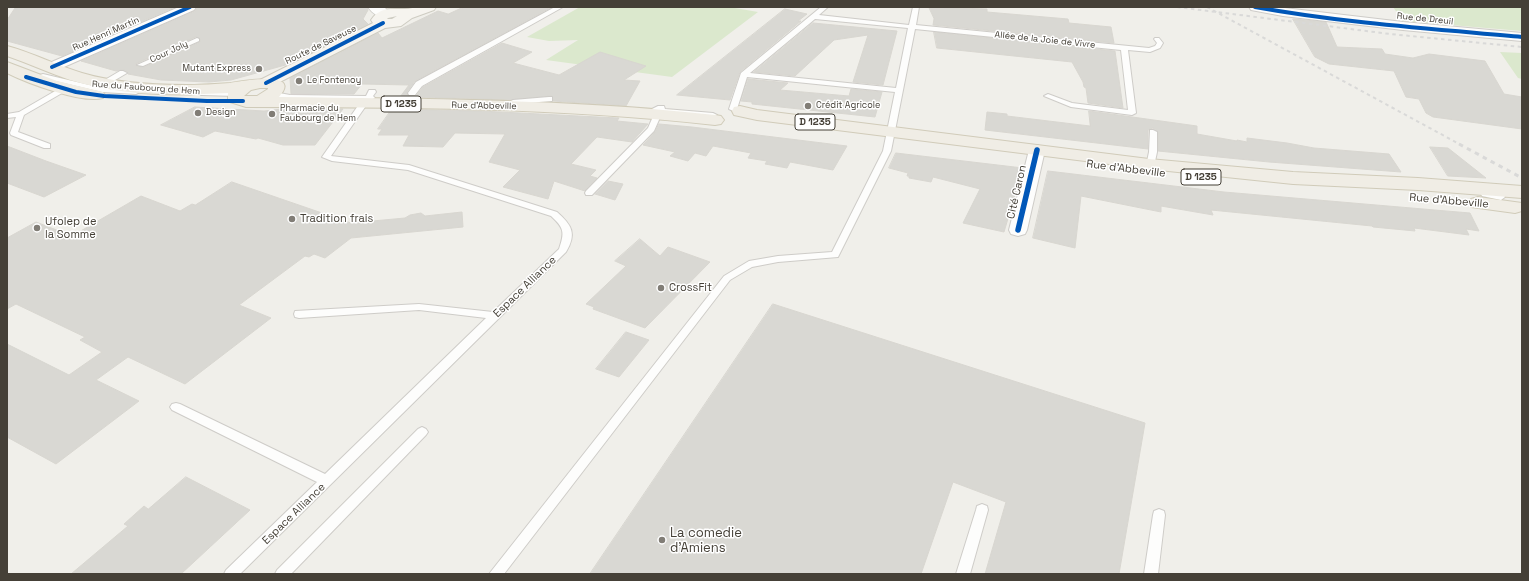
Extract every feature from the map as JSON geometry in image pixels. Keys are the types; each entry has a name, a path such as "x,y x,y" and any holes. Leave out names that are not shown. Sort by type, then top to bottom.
{"main road":[{"name":"Route de Saveuse","path":"272,88 381,15 399,22 406,18 406,15 429,7"},
{"name":"Rue du Faubourg de Hem","path":"7,51 32,58 79,78 102,84 159,88 220,89 244,96"},
{"name":"Rue du Faubourg de Hem","path":"7,67 26,78 65,89 104,96 207,101 244,96"},
{"name":"Rue d'Abbeville","path":"272,88 368,98 412,93 729,115 1149,167 1275,186 1481,203 1513,199"},
{"path":"244,96 265,98 272,88"},
{"name":"Rue d'Abbeville","path":"244,96 550,103"}],"street":[{"name":"Rue Henri Martin","path":"52,67 190,7"},
{"name":"Rue de Dreuil","path":"1256,7 1283,12 1403,26 1522,37"},
{"name":"Cité Caron","path":"1018,230 1036,154"}],"lane":[{"path":"412,93 419,84 560,7"},
{"path":"729,115 744,75 825,7"},
{"path":"496,574 727,278 750,264 778,259 834,255 886,151 916,7"},
{"name":"Allée de la Joie de Vivre","path":"815,16 1150,50 1158,47 1160,43 1157,39"},
{"name":"Cour Joly","path":"141,65 197,40"},
{"path":"1048,96 1071,105 1132,113 1124,48"},
{"path":"102,84 123,74"},
{"path":"744,75 899,90"},
{"path":"26,78 43,76 102,90 244,96"},
{"path":"7,116 21,114 65,89"},
{"name":"Espace Alliance","path":"231,574 563,250 568,236 565,224 554,214 409,168 332,160 326,157 368,98"},
{"path":"589,193 651,129 661,110"},
{"path":"21,114 14,133 47,146"},
{"path":"1149,167 1153,152 1153,132"},
{"path":"299,314 419,307 496,316"},
{"path":"176,407 327,481"},
{"path":"282,574 422,432"},
{"path":"963,574 982,510"},
{"path":"1151,574 1159,514"}],"green space":[{"path":"580,7 737,7 735,8 758,12 672,77 546,60 578,40 549,41 527,37"},
{"path":"1393,7 1522,7 1522,31 1403,21"},
{"path":"1500,52 1522,53 1522,79 1518,78"}],"building":[{"path":"175,7 62,56 7,41 7,20 15,8"},
{"path":"197,7 367,7 368,10 363,19 368,24 289,64 231,80 209,82 161,80 128,74 128,72 124,70 116,71 81,61 195,11","holes":["196,37 200,39 200,42 144,67 136,66 136,64"]},
{"path":"464,7 552,7 415,81 407,92 408,96 416,96 423,87 502,43 532,52 513,63 559,75 600,52 646,66 624,80 640,81 626,106 553,101 552,96 510,100 400,97 409,85 362,84 354,94 291,94 290,78 378,33 382,38 438,11 448,14"},
{"path":"929,7 987,9 987,12 1068,19 1069,23 1111,27 1114,43 933,25 934,19"},
{"path":"785,9 807,14 798,21 801,21 740,72 730,100 677,95"},
{"path":"1293,19 1326,22 1337,47 1382,49 1385,54 1413,58 1429,54 1485,61 1504,94 1522,97 1522,129 1433,117 1426,113 1419,99 1406,97 1394,71 1329,64 1315,57"},
{"path":"813,23 897,31 883,85 853,82 868,35 834,40 795,76 754,72"},
{"path":"934,32 1115,51 1123,108 1088,103 1086,88 1084,87 1083,82 1072,62 937,48"},
{"path":"748,79 788,83 780,90 849,96 851,89 882,92 875,117 752,104 752,102 741,101"},
{"path":"195,107 264,111 282,109 343,109 315,145 283,145 258,138 256,139 215,131 203,137 161,125"},
{"path":"392,109 481,111 619,118 617,121 648,124 632,142 597,137 571,164 596,170 590,176 597,178 585,191 554,181 548,199 503,187 520,170 489,162 505,134 455,133 443,147 403,146 409,135 378,135 382,129 378,129"},
{"path":"1089,111 1197,126 1197,134 1237,141 1247,142 1247,138 1314,148 1389,154 1401,172 1269,162 1158,151 1158,132 1153,128 1148,130 1148,149 985,130 987,112 1007,114 1007,116 1090,126"},
{"path":"659,124 847,146 833,170 790,162 787,168 765,164 767,161 748,158 751,153 713,146 706,156 695,153 688,161 670,156 675,152 643,145 655,132"},
{"path":"7,146 86,175 44,197 7,183"},
{"path":"1430,147 1448,148 1486,178 1448,176"},
{"path":"896,153 1023,168 1004,232 963,223 980,189 933,177 931,182 909,178 909,176 907,176 908,173 889,168"},
{"path":"1048,171 1224,192 1470,213 1479,231 1466,229 1469,235 1414,228 1415,231 1211,210 1213,215 1161,206 1161,212 1081,196 1075,248 1033,238"},
{"path":"608,181 623,184 615,200 595,194"},
{"path":"232,182 351,223 405,218 410,215 421,213 425,216 462,212 463,227 351,238 325,258 314,254 309,257 305,256 239,305 271,318 185,384 128,357 96,380 139,401 56,464 7,437 7,344 69,375 102,352 80,340 85,337 16,304 7,309 7,238 36,222 72,236 141,196 180,211 192,204 195,205"},
{"path":"640,239 660,256 668,247 710,262 645,328 593,309 594,307 586,304 626,266 615,261"},
{"path":"773,304 1145,423 1119,574 985,574 1006,502 953,482 921,574 590,574"},
{"path":"626,332 649,340 619,377 596,369"},
{"path":"186,477 250,510 181,574 71,574 128,526 124,524 144,506 148,509"}],"railway":[{"path":"1177,7 1216,12"},
{"path":"1207,7 1216,12"},
{"path":"1216,12 1390,34 1522,47"},
{"path":"1216,12 1461,145"},
{"path":"1459,144 1522,178"}],"cycle path":[{"path":"52,67 190,7"},
{"path":"1255,7 1283,12 1403,26 1522,37"},
{"path":"266,83 383,23"},
{"path":"26,77 76,92 104,96 207,101 243,101"},
{"path":"1018,230 1037,150"}],"place":[{"name":"Mutant Express","path":"259,69"},
{"name":"Le Fontenoy","path":"299,81"},
{"name":"Crédit Agricole","path":"808,106"},
{"name":"Design","path":"198,113"},
{"name":"Pharmacie du Faubourg de Hem","path":"272,114"},
{"name":"Tradition frais","path":"292,219"},
{"name":"Ufolep de la Somme","path":"37,228"},
{"name":"CrossFit","path":"661,288"},
{"name":"La comedie d'Amiens","path":"662,540"}]}
